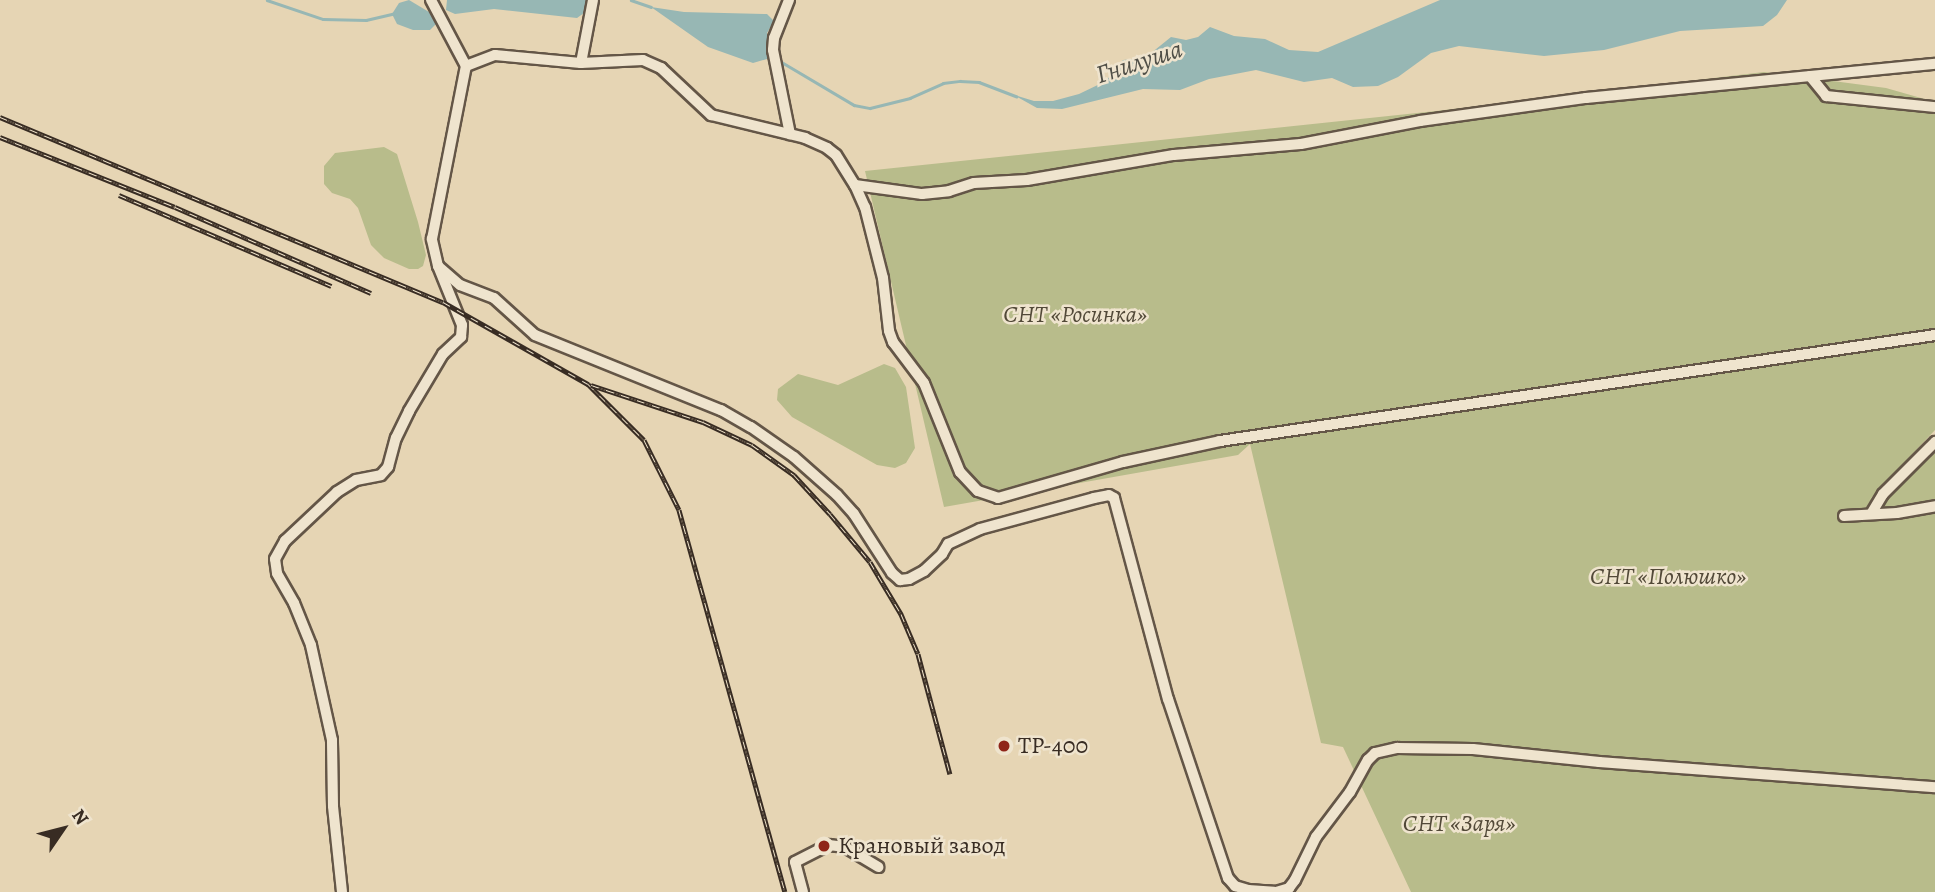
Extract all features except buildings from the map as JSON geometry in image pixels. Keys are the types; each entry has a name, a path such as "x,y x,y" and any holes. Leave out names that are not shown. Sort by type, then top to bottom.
{"street":[{"path":"342,892 333,806 332,740 311,645 294,603 277,573 275,559 285,541 337,492 356,480 381,475 388,467 396,438 409,411 443,354 461,337 462,325 438,266 432,239 466,66 431,0"},
{"path":"581,63 593,0"},
{"path":"789,0 774,38 773,50 790,134"},
{"path":"466,66 495,55 581,63 643,60 660,68 711,115 790,134 827,148 836,155 865,206 893,342 924,383 960,472 978,491 998,498 1124,462 1220,441 1935,335"},
{"path":"855,185 922,194 949,191 974,183 1027,180 1174,155 1301,144 1420,121 1586,98 1935,64"},
{"path":"1810,76 1826,96 1935,107"},
{"path":"438,266 460,285 494,298 517,322 535,335 721,410 751,427 794,457 837,495 855,514 892,573 900,580 909,579 924,571 943,554 948,544 980,529 1082,501 1110,495 1114,498 1184,751 1228,878 1235,886 1275,892 1289,888 1296,880 1316,836 1350,792 1368,760 1375,753 1397,748 1472,749 1599,762 1935,786"},
{"path":"1871,514 1884,494 1935,442"},
{"path":"1844,516 1897,513 1935,506"},
{"path":"803,892 795,862 829,845 845,847 878,867"}],"green space":[{"path":"1764,72 1886,88 1935,102 1935,430 1869,500 1935,437 1935,892 1411,892 1343,747 1321,743 1250,444 1238,455 944,507 865,171 1436,111"},
{"path":"384,147 397,154 418,222 426,255 423,266 418,269 409,269 384,258 371,245 358,208 350,199 332,193 324,184 324,166 335,153"},
{"path":"884,364 895,368 906,387 915,448 906,463 895,468 877,465 792,417 777,400 778,389 798,374 838,385"}],"water":[{"path":"409,0 429,12 436,24 430,30 413,30 397,24 392,14 399,3"},
{"path":"447,0 587,0 584,13 577,18 494,9 455,14 446,10"},
{"path":"1440,0 1787,0 1777,15 1763,26 1680,31 1604,50 1544,56 1459,46 1431,53 1398,77 1378,86 1353,87 1332,78 1304,82 1256,70 1209,79 1180,90 1143,89 1062,109 1037,108 1014,95 1034,101 1053,101 1079,94 1106,81 1123,60 1145,58 1171,37 1186,40 1198,37 1210,27 1234,36 1265,39 1289,50 1318,52"},
{"path":"651,7 684,12 767,14 774,21 767,33 767,59 753,63 708,47"}],"waterway":[{"name":"Гнилуша","path":"267,0 323,19 366,20 392,14"},
{"name":"Гнилуша","path":"631,0 651,7"},
{"name":"Гнилуша","path":"780,61 854,105 870,108 910,98 943,83 960,81 979,82 1016,96"}],"railway":[{"path":"0,117 443,302 588,384 644,440 679,510 785,892"},
{"path":"0,137 175,207 371,293"},
{"path":"119,195 331,286"},
{"path":"591,385 703,422 752,445 794,475 830,514 870,562 901,614 918,654 950,774"}],"place":[{"name":"ТР-400","path":"1004,746"},
{"name":"Крановый завод","path":"824,846"}],"park label":[{"name":"СНТ «Росинка»","path":"1075,315"},
{"name":"СНТ «Полюшко»","path":"1668,577"},
{"name":"СНТ «Заря»","path":"1459,824"}]}
